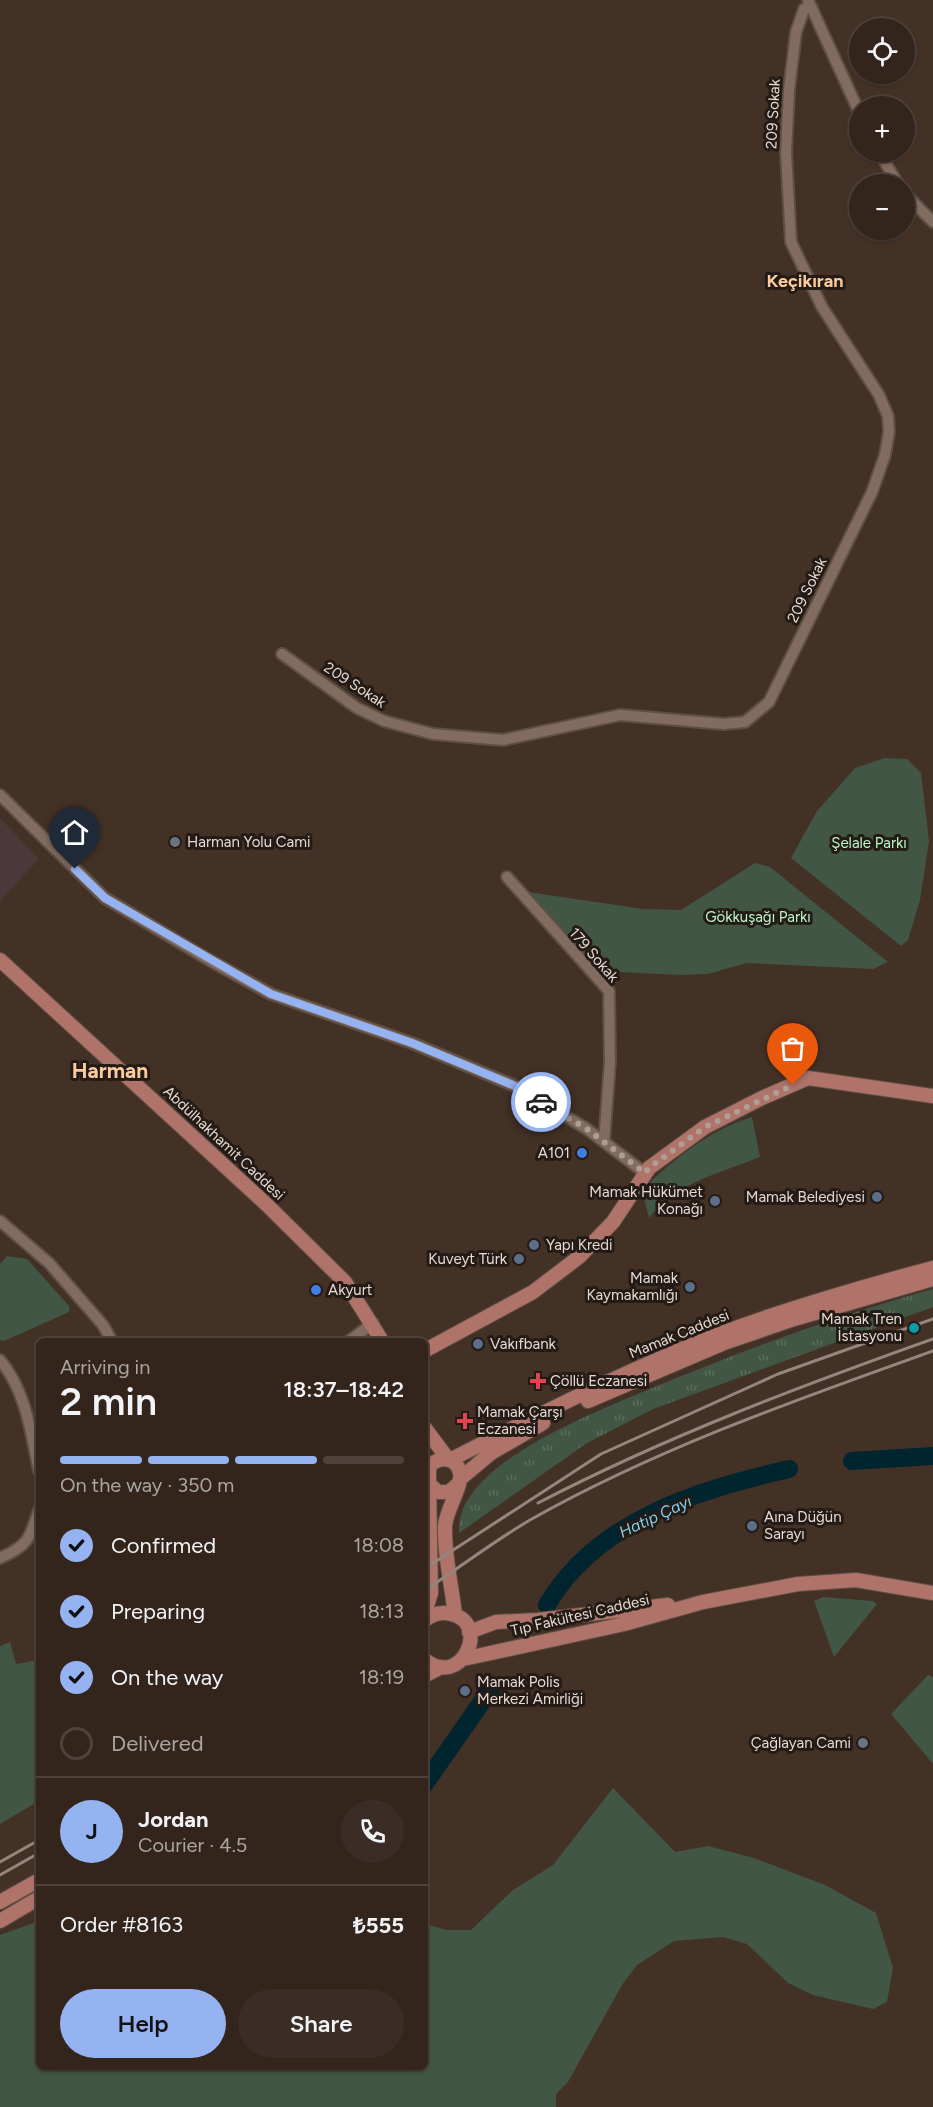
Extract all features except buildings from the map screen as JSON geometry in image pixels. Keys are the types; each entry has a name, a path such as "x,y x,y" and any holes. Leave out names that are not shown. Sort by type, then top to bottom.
{"main road":[{"name":"Abdülhakhamit Caddesi","path":"0,960 266,1204 345,1282 380,1338"},
{"path":"428,1349 533,1292 579,1257 613,1222 649,1168 705,1127 808,1078 933,1096"},
{"name":"Mamak Caddesi","path":"449,1459 617,1377 720,1334 791,1309 933,1268"},
{"name":"Mamak Caddesi","path":"459,1481 491,1453 536,1426 674,1363 794,1319 933,1279"},
{"path":"428,1432 459,1469 459,1481 450,1502 445,1528 455,1615"},
{"path":"428,1474 432,1463 449,1459"},
{"path":"428,1478 443,1493 459,1481"},
{"path":"428,1506 431,1593 428,1603"},
{"name":"Tıp Fakültesi Caddesi","path":"469,1632 496,1622 538,1620 703,1602 798,1584 856,1580 933,1593"},
{"name":"Tıp Fakültesi Caddesi","path":"441,1667 449,1667 463,1659 624,1624 703,1602"},
{"path":"428,1619 441,1613 455,1615 463,1621 469,1632 470,1644 463,1659"},
{"path":"428,1661 441,1667"},
{"path":"428,1674 441,1667"},
{"path":"0,1902 36,1882"},
{"path":"0,1921 36,1900"}],"street":[{"path":"809,3 852,96"},
{"name":"209 Sokak","path":"282,654 357,708 384,721 433,734 503,740 620,715 724,724 745,722 769,702 872,492 885,455 889,432 888,416 879,395 822,307 791,242 786,152 789,90 795,32 804,9 809,3"},
{"path":"915,205 933,222"},
{"path":"0,795 105,898 211,961 271,994 412,1043 515,1086 587,1129 645,1173"},
{"name":"179 Sokak","path":"507,877 609,991 610,1062 604,1142"},
{"path":"0,1221 49,1263 103,1325 110,1338"},
{"path":"353,1338 373,1323"},
{"path":"0,1360 11,1372 26,1408 36,1456"},
{"path":"0,1558 19,1550 31,1537 36,1520"}],"shaded area":[{"path":"0,818 39,859 0,901"}],"green space":[{"name":"Şelale Parkı","path":"885,758 907,759 921,773 929,841 920,900 908,940 901,946 791,858 817,811 855,768"},
{"name":"Gökkuşağı Parkı","path":"755,863 770,867 888,962 873,969 746,963 708,974 681,975 599,971 528,892 643,909 681,910"},
{"path":"752,1117 760,1157 685,1187 660,1206 649,1218 642,1190 693,1147 721,1130"},
{"path":"7,1256 27,1259 69,1306 69,1312 4,1341 0,1340 0,1264"},
{"path":"933,1289 933,1307 653,1409 587,1443 459,1533 463,1508 486,1478 527,1447 576,1421 752,1349 860,1311"},
{"path":"823,1597 873,1601 877,1604 834,1657 814,1601"},
{"path":"10,1642 16,1664 36,1661 36,1803 0,1824 0,1646"},
{"path":"928,1675 933,1677 933,1764 891,1714"},
{"path":"613,1788 675,1852 708,1846 754,1858 825,1885 876,1913 893,1968 887,2002 873,2009 813,1995 788,1983 747,1944 723,1937 674,1941 637,1965 622,1985 568,2082 556,2094 556,2107 0,2107 0,1935 36,1922 36,2070 428,2070 428,1925 447,1930 471,1930 513,1890 553,1865"}],"waterway":[{"name":"Hatip Çayı","path":"852,1461 933,1456"},
{"name":"Hatip Çayı","path":"547,1605 568,1576 593,1551 622,1530 686,1499 720,1487 789,1469"},
{"name":"Hatip Çayı","path":"428,1779 493,1686"}],"railway":[{"path":"428,1566 601,1454 778,1374 933,1319"},
{"path":"538,1503 634,1456 732,1414 933,1339"},
{"path":"428,1588 530,1520 628,1470 728,1427 933,1351"},
{"path":"0,1862 36,1842"},
{"path":"0,1875 36,1855"}],"way so far":[{"path":"541,1102 587,1129 645,1173 705,1127 793,1085"}],"place":[{"name":"Harman Yolu Cami","path":"175,842"},
{"name":"A101","path":"582,1153"},
{"name":"Mamak Belediyesi","path":"877,1197"},
{"name":"Mamak Hükümet Konağı","path":"715,1201"},
{"name":"Yapı Kredi","path":"534,1245"},
{"name":"Kuveyt Türk","path":"519,1259"},
{"name":"Mamak Kaymakamlığı","path":"690,1287"},
{"name":"Akyurt","path":"316,1290"},
{"name":"Mamak Tren İstasyonu","path":"914,1328"},
{"name":"Vakıfbank","path":"478,1344"},
{"name":"Çöllü Eczanesi","path":"538,1381"},
{"name":"Mamak Çarşı Eczanesi","path":"465,1421"},
{"name":"Aına Düğün Sarayı","path":"752,1526"},
{"name":"Mamak Polis Merkezi Amirliği","path":"465,1691"},
{"name":"Çağlayan Cami","path":"863,1743"}],"district":[{"name":"Keçikıran","path":"805,281"},
{"name":"Harman","path":"110,1071"}],"route":[{"path":"75,869 105,898 271,994 412,1043 515,1086 541,1102"}]}
